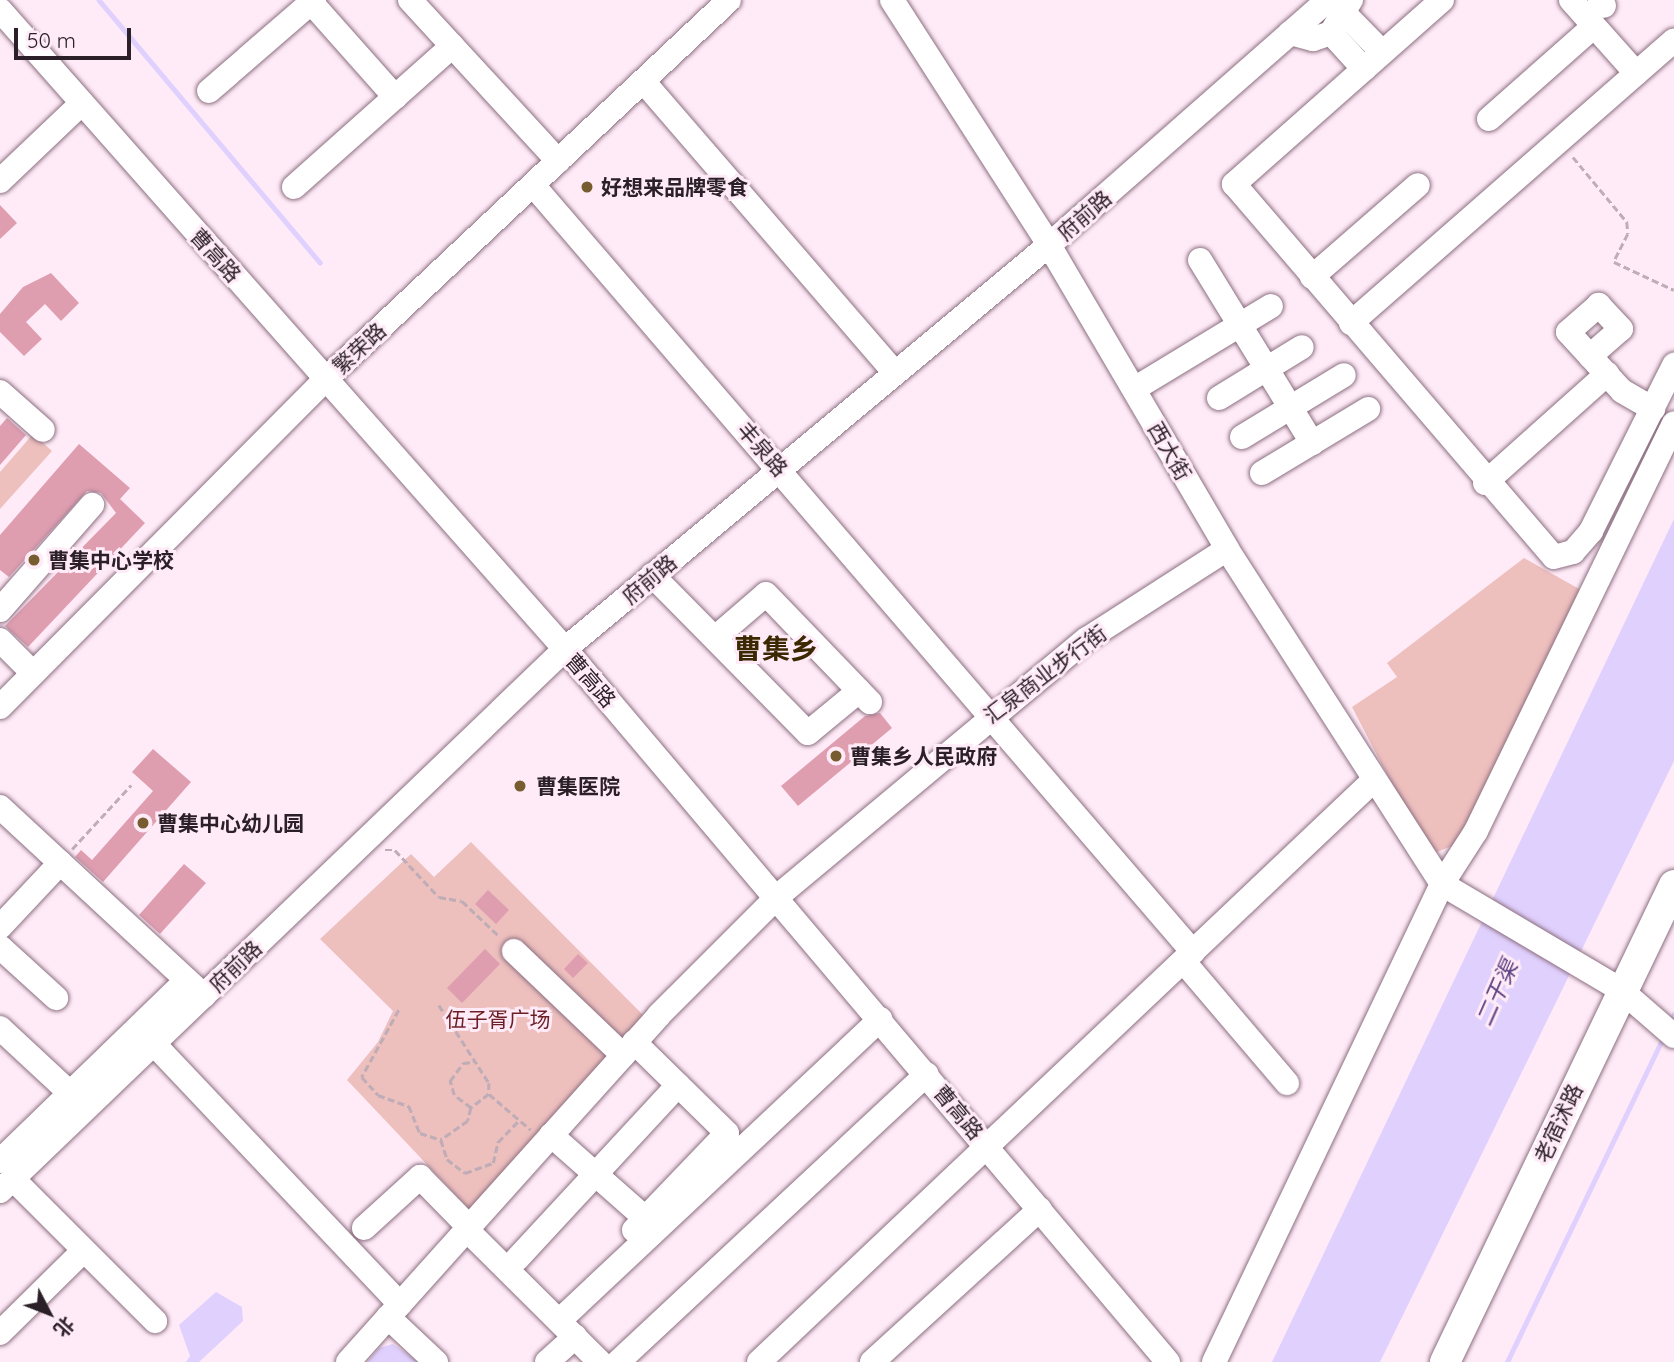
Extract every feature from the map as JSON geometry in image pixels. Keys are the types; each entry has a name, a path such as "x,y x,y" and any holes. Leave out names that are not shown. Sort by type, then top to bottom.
{"main road":[{"name":"老宿沭路","path":"1445,1362 1622,990 1670,904"}],"street":[{"path":"410,0 558,161"},
{"name":"繁荣路","path":"0,707 326,379 729,0"},
{"name":"西大街","path":"892,0 1049,245 1227,550 1374,780 1450,890"},
{"name":"府前路","path":"4,1177 154,1044 195,988 565,649 1049,245 1328,0"},
{"path":"1442,0 1234,184 1548,554 1573,552 1608,502 1674,365"},
{"path":"1571,0 1599,11 1636,73"},
{"path":"209,91 311,1 395,97"},
{"name":"曹高路","path":"0,10 565,649 778,896 1168,1362"},
{"path":"1489,119 1599,11"},
{"path":"1290,33 1313,39 1343,16"},
{"path":"1343,16 1382,52"},
{"path":"1343,16 1364,69"},
{"path":"1351,323 1674,40"},
{"path":"294,187 452,46"},
{"path":"643,81 895,373"},
{"path":"0,181 82,103"},
{"name":"丰泉路","path":"533,185 993,713 1287,1083"},
{"path":"1312,277 1418,185"},
{"path":"1200,260 1312,443"},
{"path":"1134,389 1270,306"},
{"path":"1219,397 1302,347"},
{"path":"1590,356 1607,374 1653,409"},
{"path":"1485,483 1607,374"},
{"path":"1242,437 1344,375"},
{"path":"3,402 43,430"},
{"path":"1262,473 1368,409"},
{"path":"1214,1362 1450,890 1476,831 1674,424"},
{"path":"5,594 92,505"},
{"name":"汇泉商业步行街","path":"348,1362 629,1048 778,896 993,713 1087,639 1227,550"},
{"path":"652,575 808,733 865,697 766,594 715,638"},
{"path":"0,640 33,673"},
{"path":"759,1362 989,1148 1374,780"},
{"path":"0,807 195,988 70,1093 4,1177 155,1321"},
{"path":"0,927 60,863"},
{"path":"1450,890 1622,990 1669,1031"},
{"path":"0,947 56,999"},
{"path":"514,951 629,1048 678,1085 727,1133 645,1218 567,1319 547,1362"},
{"path":"567,1319 881,1019"},
{"path":"0,1028 70,1093"},
{"path":"154,1044 394,1311 436,1362"},
{"path":"618,1362 927,1074"},
{"path":"517,1259 678,1085"},
{"path":"550,1137 645,1218"},
{"path":"364,1228 420,1177 468,1228 567,1319 600,1362"},
{"path":"872,1362 1040,1209"},
{"path":"0,1333 82,1252"}],"path":[{"path":"1559,141 1627,222 1629,234 1614,262 1674,289"},
{"path":"60,863 131,785"},
{"path":"380,852 395,850 439,897 462,901 514,951"},
{"path":"439,1005 457,1023 474,1062 486,1074 489,1094 519,1120 550,1137"},
{"path":"399,1010 362,1077 378,1095 409,1106 420,1133 441,1140 455,1167 475,1174 493,1163 498,1142 519,1120"},
{"path":"471,1108 454,1095 450,1080 463,1063 474,1062"},
{"path":"441,1140 468,1121 471,1108 489,1094"}],"green space":[{"path":"33,434 52,451 0,509 0,472"},
{"path":"1524,558 1581,590 1467,825 1452,846 1429,855 1352,707 1397,677 1387,663"},
{"name":"伍子胥广场","path":"471,842 644,1016 470,1210 347,1080 378,1042 393,1011 320,939 411,854 434,877"}],"water":[{"name":"二干渠","path":"1674,519 1674,761 1380,1362 1272,1362"},
{"path":"216,1292 242,1307 243,1321 199,1362 186,1362 190,1356 179,1325"},
{"path":"393,1344 419,1362 367,1362 379,1348"}],"building":[{"path":"0,205 17,223 0,239"},
{"path":"51,273 79,303 61,321 45,304 26,322 42,339 24,356 0,332 0,314 23,287"},
{"path":"7,418 26,435 0,465 0,426"},
{"path":"79,444 130,488 120,499 145,523 28,647 5,626 116,513 101,493 87,491 9,577 0,570 0,535"},
{"path":"880,713 892,728 798,806 781,786 865,716"},
{"path":"153,749 191,782 103,882 75,857 81,850 92,860 153,791 132,772"},
{"path":"184,864 206,883 160,934 139,915"},
{"path":"488,890 509,910 496,924 475,904"},
{"path":"485,949 500,964 462,1003 447,988"},
{"path":"578,954 588,963 573,978 564,969"}],"waterway":[{"path":"99,0 320,262"},
{"path":"1669,1023 1674,1014"},
{"path":"1507,1362 1663,1038"}],"place":[{"name":"好想来品牌零食","path":"587,187"},
{"name":"曹集中心学校","path":"34,560"},
{"name":"曹集乡人民政府","path":"836,756"},
{"name":"曹集医院","path":"520,786"},
{"name":"曹集中心幼儿园","path":"143,823"}],"district":[{"name":"曹集乡","path":"776,649"}]}
